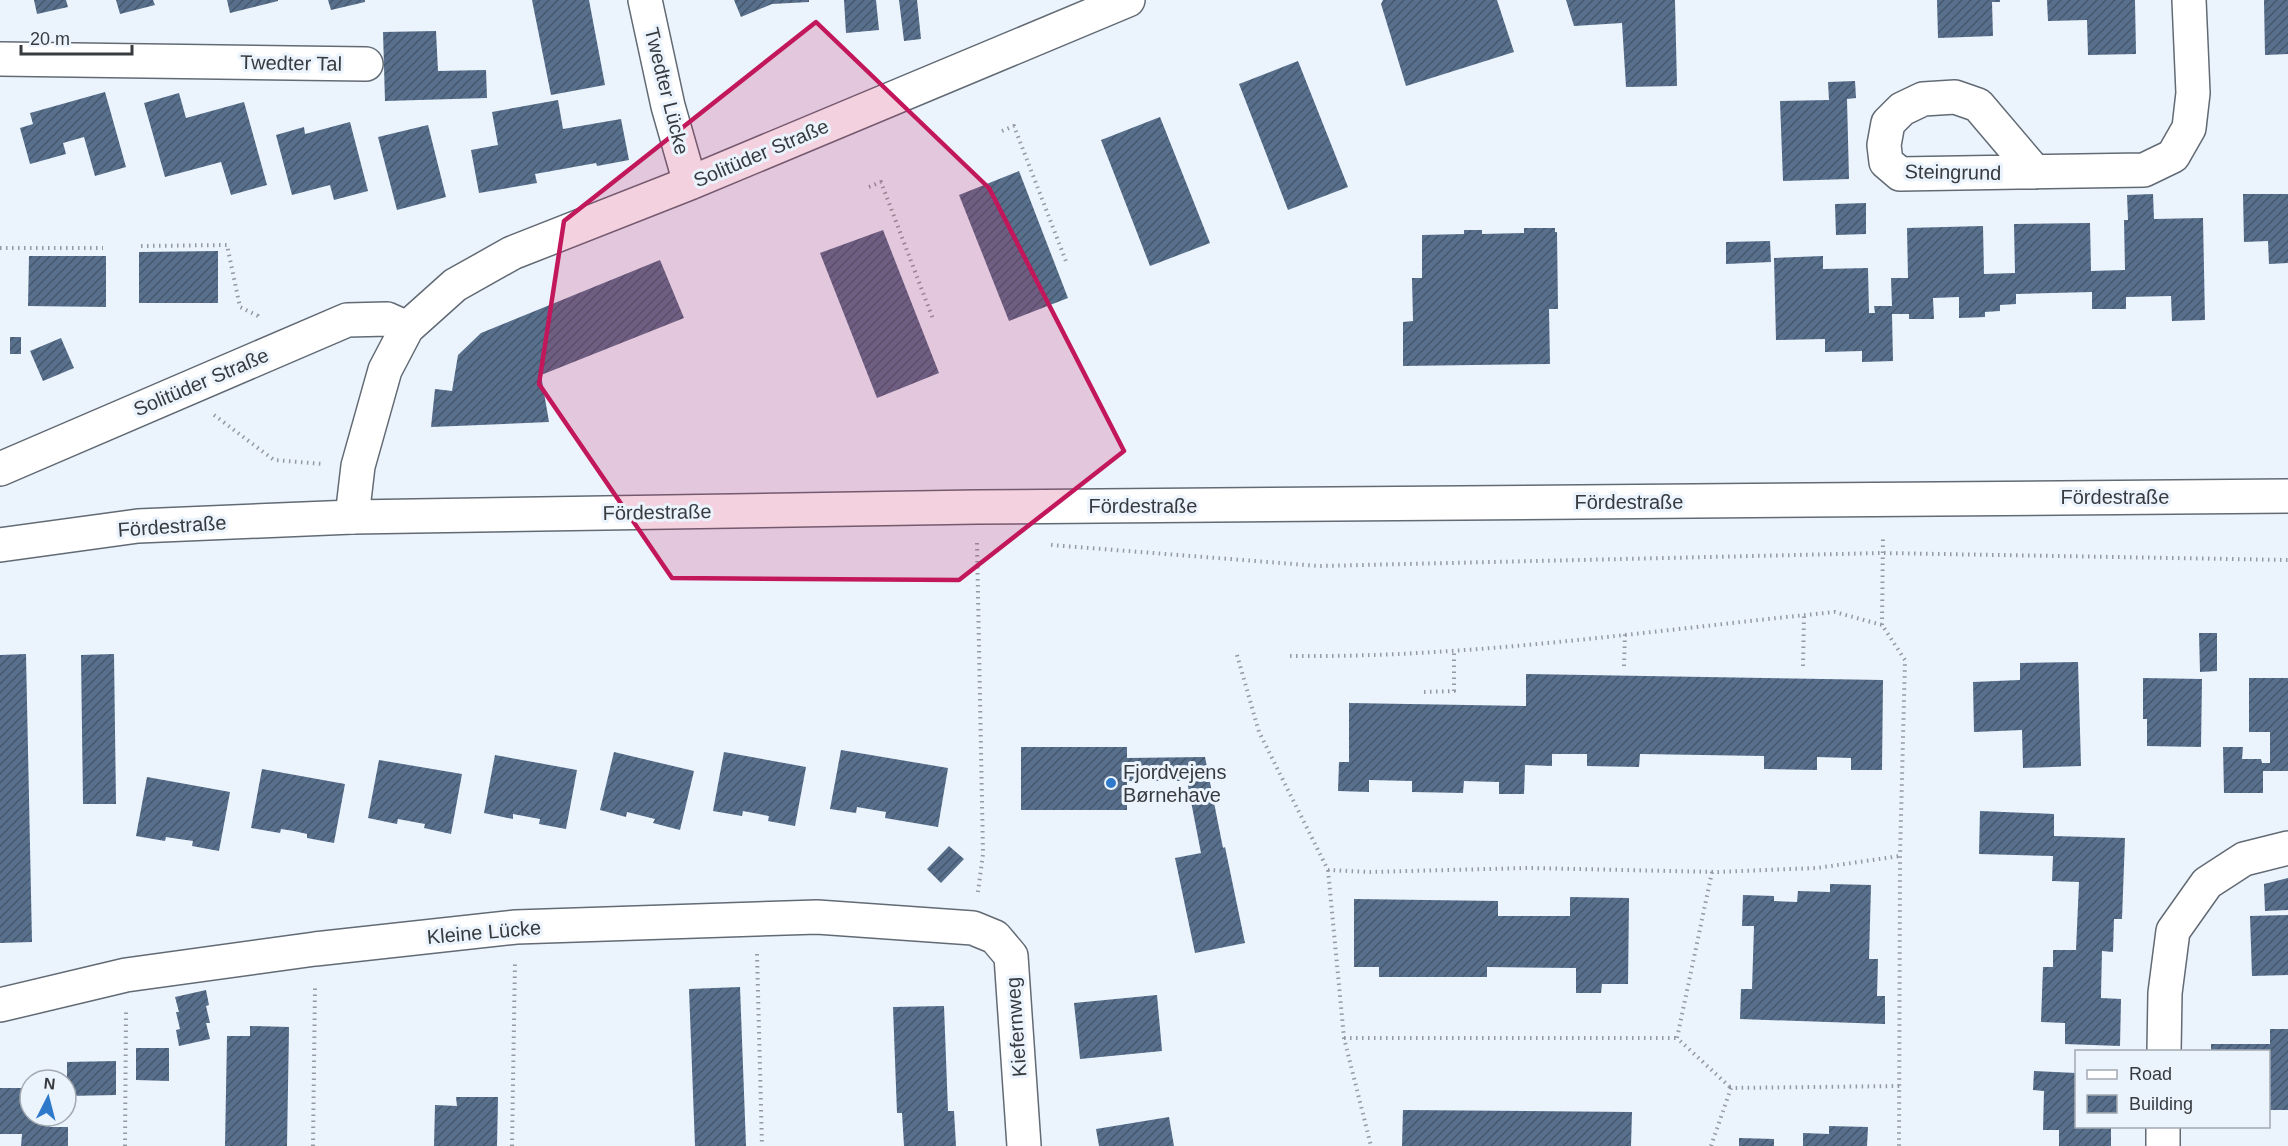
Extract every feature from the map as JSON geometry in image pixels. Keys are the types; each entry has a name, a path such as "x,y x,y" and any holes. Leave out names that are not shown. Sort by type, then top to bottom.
{"street":[{"name":"Twedter Lücke","path":"645,0 668,106 690,183"},
{"name":"Solitüder Straße","path":"352,517 358,466 385,370 407,328 455,285 512,254 690,183 1128,0"},
{"path":"2035,172 2144,170 2173,156 2189,128 2191,116 2193,93 2189,0"},
{"name":"Twedter Tal","path":"0,59 366,64"},
{"name":"Solitüder Straße","path":"0,469 347,320 387,320 407,328"},
{"name":"Fördestraße","path":"0,545 138,526 352,517 987,507 2288,496"},
{"path":"2164,1050 2165,993 2173,931 2207,883 2244,859 2288,848"},
{"name":"Kleine Lücke","path":"0,1005 126,975 315,949 516,927 817,917 973,928"},
{"name":"Kiefernweg","path":"973,928 995,937 1011,956 1024,1146"},
{"path":"2163,1128 2163,1146"}],"path":[{"path":"1002,131 1014,126 1066,264"},
{"path":"868,187 880,182 933,320"},
{"path":"141,246 226,245 240,307 258,316 273,351"},
{"path":"0,248 103,249"},
{"path":"192,386 212,413 274,460 358,466"},
{"path":"965,542 987,542"},
{"path":"973,928 983,854 977,542"},
{"path":"1040,544 1319,566 1882,553 2288,560"},
{"path":"1882,553 1882,625 1905,660 1900,856 1899,1146"},
{"path":"1290,656 1362,657 1454,652 1834,612 1882,625"},
{"path":"1803,666 1804,615"},
{"path":"1624,666 1625,634"},
{"path":"1424,692 1454,691 1454,652"},
{"path":"1237,655 1259,732 1328,870 1344,1038 1371,1146"},
{"path":"1328,870 1370,872 1528,868 1712,872 1816,868 1900,856"},
{"path":"1677,1038 1712,872"},
{"path":"512,1146 516,927"},
{"path":"313,1146 315,949"},
{"path":"757,954 762,1146"},
{"path":"125,1146 126,975"},
{"path":"1344,1038 1677,1038 1731,1088 1900,1086"},
{"path":"1711,1146 1731,1088"}],"highlighted area":[{"path":"816,22 989,188 1124,451 959,580 672,578 539,384 564,221"}],"building":[{"path":"34,0 66,0 68,7 37,14"},
{"path":"116,0 153,0 155,5 120,14"},
{"path":"227,0 278,0 278,1 230,13"},
{"path":"328,0 365,0 365,2 331,10"},
{"path":"532,0 589,0 605,85 551,95"},
{"path":"734,0 809,0 809,2 772,4 741,17"},
{"path":"844,0 876,0 879,30 846,33"},
{"path":"899,0 917,0 921,39 904,41"},
{"path":"1383,0 1497,0 1514,52 1406,86 1381,4"},
{"path":"1566,0 1675,0 1677,86 1626,87 1622,23 1574,26"},
{"path":"1937,0 2000,0 2000,2 1992,2 1993,36 1938,38"},
{"path":"2047,0 2135,0 2136,54 2088,55 2087,20 2048,21"},
{"path":"2264,0 2288,0 2288,54 2265,55"},
{"path":"436,31 438,71 486,70 487,98 385,101 383,32"},
{"path":"1298,61 1348,187 1288,210 1239,84"},
{"path":"1855,81 1856,98 1847,99 1849,179 1783,181 1780,101 1829,100 1828,82"},
{"path":"105,92 126,167 95,176 84,137 63,143 66,154 30,164 20,128 33,124 30,113"},
{"path":"179,93 186,118 244,102 267,185 231,195 221,162 165,177 144,103"},
{"path":"558,100 563,129 621,119 629,160 597,166 596,163 535,174 537,183 479,193 471,150 498,145 492,112"},
{"path":"1160,117 1210,243 1150,266 1101,140"},
{"path":"350,122 368,191 334,200 330,185 292,195 276,135 304,127 305,134"},
{"path":"428,125 446,197 397,210 378,137"},
{"path":"1019,171 1068,298 1009,321 959,195"},
{"path":"2153,194 2154,219 2203,218 2205,320 2172,321 2171,296 2126,297 2126,309 2092,309 2092,292 2016,294 2016,304 2000,305 2000,311 1985,312 1985,317 1959,318 1959,297 1933,298 1934,319 1909,319 1909,314 1892,314 1893,361 1862,362 1862,351 1825,352 1825,339 1776,340 1774,258 1823,256 1823,269 1868,268 1869,313 1875,313 1874,306 1892,306 1891,278 1908,278 1907,228 1983,226 1984,274 2015,273 2014,224 2090,223 2091,271 2125,270 2124,220 2128,220 2127,195"},
{"path":"2243,194 2288,194 2288,263 2269,264 2268,241 2244,242"},
{"path":"1866,203 1866,234 1836,235 1835,204"},
{"path":"1524,228 1555,228 1557,232 1558,309 1549,309 1550,364 1403,366 1403,322 1413,321 1412,278 1422,278 1422,235 1464,234 1464,230 1482,230 1482,234 1524,233"},
{"path":"883,230 939,373 877,398 820,253"},
{"path":"1770,241 1771,262 1726,264 1726,242"},
{"path":"218,251 218,303 139,303 139,252"},
{"path":"29,256 106,256 106,307 28,306"},
{"path":"660,260 684,318 541,375 549,422 431,427 435,389 452,391 458,355 481,333"},
{"path":"10,337 21,337 21,354 10,354"},
{"path":"61,338 74,368 43,381 30,351"},
{"path":"2199,633 2217,633 2217,671 2200,672"},
{"path":"26,654 32,942 0,943 0,655"},
{"path":"114,654 116,804 83,804 81,655"},
{"path":"2078,662 2081,766 2023,768 2022,730 1974,732 1973,682 2020,680 2020,663"},
{"path":"1526,674 1883,680 1882,770 1851,770 1851,758 1817,757 1817,770 1764,769 1764,756 1640,754 1639,767 1587,766 1587,754 1552,754 1552,766 1525,765 1524,794 1499,794 1499,782 1464,781 1463,793 1412,792 1412,781 1369,780 1369,792 1338,791 1339,762 1349,762 1349,703 1526,706"},
{"path":"2143,678 2202,679 2201,747 2147,746 2147,719 2143,719"},
{"path":"2249,678 2288,678 2288,771 2263,771 2263,793 2224,793 2223,747 2243,747 2242,759 2261,759 2262,763 2270,763 2270,732 2249,732"},
{"path":"1021,747 1127,747 1127,758 1205,757 1245,943 1195,953 1175,858 1201,853 1187,781 1127,781 1127,810 1021,810"},
{"path":"841,750 948,768 938,827 885,818 886,812 857,807 856,813 830,809"},
{"path":"614,752 694,771 680,830 653,823 655,819 627,812 626,817 600,810"},
{"path":"724,752 806,767 795,826 768,821 769,816 743,811 742,816 713,811"},
{"path":"495,755 577,770 566,829 539,824 540,819 513,814 513,819 484,813"},
{"path":"379,760 462,774 451,834 424,828 425,824 398,819 397,824 368,818"},
{"path":"262,769 345,784 334,843 307,838 307,834 294,831 281,829 280,833 251,828"},
{"path":"147,777 230,792 219,851 192,846 193,841 166,837 165,841 136,836"},
{"path":"1980,811 2054,814 2054,836 2125,838 2122,919 2114,919 2113,952 2102,951 2101,998 2121,999 2120,1046 2065,1044 2065,1023 2041,1022 2043,967 2053,967 2053,950 2076,950 2079,882 2052,881 2053,856 1979,854"},
{"path":"949,846 964,859 941,883 927,869"},
{"path":"2288,878 2288,910 2265,911 2264,884"},
{"path":"1830,884 1871,885 1869,959 1878,959 1877,996 1885,996 1885,1024 1740,1019 1741,989 1752,989 1754,926 1742,926 1743,895 1774,896 1774,901 1797,902 1798,891 1830,892"},
{"path":"1570,897 1629,898 1628,984 1602,984 1601,993 1576,993 1576,968 1487,967 1487,977 1379,977 1379,967 1354,967 1354,899 1498,901 1498,916 1570,916"},
{"path":"2288,915 2288,975 2252,976 2250,916"},
{"path":"740,987 746,1146 695,1146 689,989"},
{"path":"206,990 209,1005 206,1006 210,1023 206,1023 210,1039 179,1046 176,1030 180,1029 176,1012 179,1012 175,997"},
{"path":"1157,995 1162,1051 1080,1059 1074,1003"},
{"path":"944,1006 948,1111 954,1111 956,1146 904,1146 902,1113 897,1113 893,1007"},
{"path":"250,1026 289,1027 287,1146 225,1146 227,1036 250,1036"},
{"path":"2270,1029 2288,1029 2288,1110 2270,1110 2270,1050 2211,1050 2211,1044 2270,1044"},
{"path":"136,1048 169,1048 169,1081 136,1080"},
{"path":"116,1061 116,1095 78,1096 78,1068 67,1068 67,1062"},
{"path":"2034,1071 2075,1073 2075,1128 2111,1128 2111,1146 2059,1146 2059,1130 2043,1130 2044,1091 2033,1090"},
{"path":"0,1088 18,1088 18,1128 68,1128 68,1146 21,1146 22,1134 0,1134"},
{"path":"456,1097 498,1097 497,1146 434,1146 435,1105 457,1106"},
{"path":"1403,1110 1632,1112 1631,1146 1402,1146"},
{"path":"1169,1117 1174,1146 1099,1146 1096,1129"},
{"path":"1829,1126 1868,1127 1867,1146 1803,1146 1803,1133 1829,1134"},
{"path":"1739,1138 1774,1139 1774,1146 1739,1146"}],"place":[{"name":"Fjordvejens Børnehave","path":"1111,783"}]}
